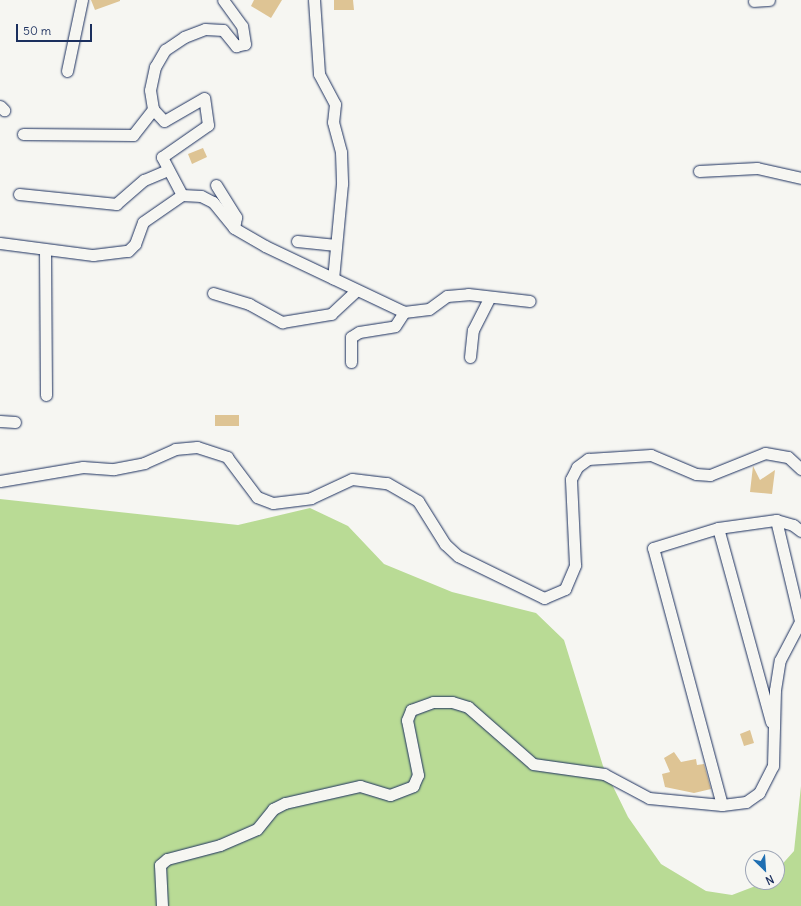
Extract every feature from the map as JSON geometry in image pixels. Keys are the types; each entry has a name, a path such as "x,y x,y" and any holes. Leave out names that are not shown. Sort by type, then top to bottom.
{"street":[{"path":"66,71 82,0"},
{"path":"182,195 162,157 208,125 204,98 164,121 153,109 150,90 155,67 165,50 205,29 223,30 236,46 245,44 242,26 223,0"},
{"path":"314,0 319,74 335,104 333,122 341,152 333,279"},
{"path":"754,1 769,0"},
{"path":"23,134 133,135 153,109"},
{"path":"699,171 757,168 801,178"},
{"path":"19,194 116,204 144,180 168,170"},
{"path":"216,185 236,217 234,228"},
{"path":"0,243 93,255 128,251 135,244 143,222 182,195 201,196 213,202 234,228 297,264 404,312 430,309 447,296 468,294 489,299 530,301"},
{"path":"297,241 336,245"},
{"path":"45,250 46,395"},
{"path":"213,293 249,304 282,322 331,314 357,290"},
{"path":"470,357 473,330 489,299"},
{"path":"351,362 352,337 359,332 395,326 404,312"},
{"path":"0,421 15,422"},
{"path":"0,481 83,467 114,469 144,463 175,449 197,447 227,457 257,497 273,502 311,498 352,480 387,483 418,501 445,544 458,556 544,598 566,589 575,565 571,480 577,468 588,459 651,455 696,474 710,475 764,453 788,457 801,469"},
{"path":"162,906 160,865 167,859 220,845 257,829 273,809 285,803 360,786 390,795 413,786 418,774 407,720 411,710 433,702 452,702 468,707 533,764 604,774 649,798 722,805 746,802 759,793 773,766 775,736 775,690 780,660 800,620 776,520"},
{"path":"722,805 652,548 718,528 776,520 794,525 801,531"},
{"path":"718,528 775,736"}],"green space":[{"path":"0,499 238,525 310,508 348,526 384,564 452,592 536,613 564,640 603,766 628,817 661,864 706,891 732,895 745,890 785,890 785,861 794,851 801,786 801,906 0,906"}],"building":[{"path":"91,0 120,0 120,1 95,10"},
{"path":"254,0 282,0 271,18 251,6"},
{"path":"334,0 353,0 354,10 334,10"},
{"path":"203,148 207,157 192,164 188,154"},
{"path":"215,415 239,415 239,426 215,426"},
{"path":"753,466 760,480 775,470 772,494 750,492"},
{"path":"750,730 754,743 744,746 740,734"},
{"path":"674,752 681,762 696,759 697,765 704,764 711,789 694,793 665,787 662,774 670,772 664,758"}]}
